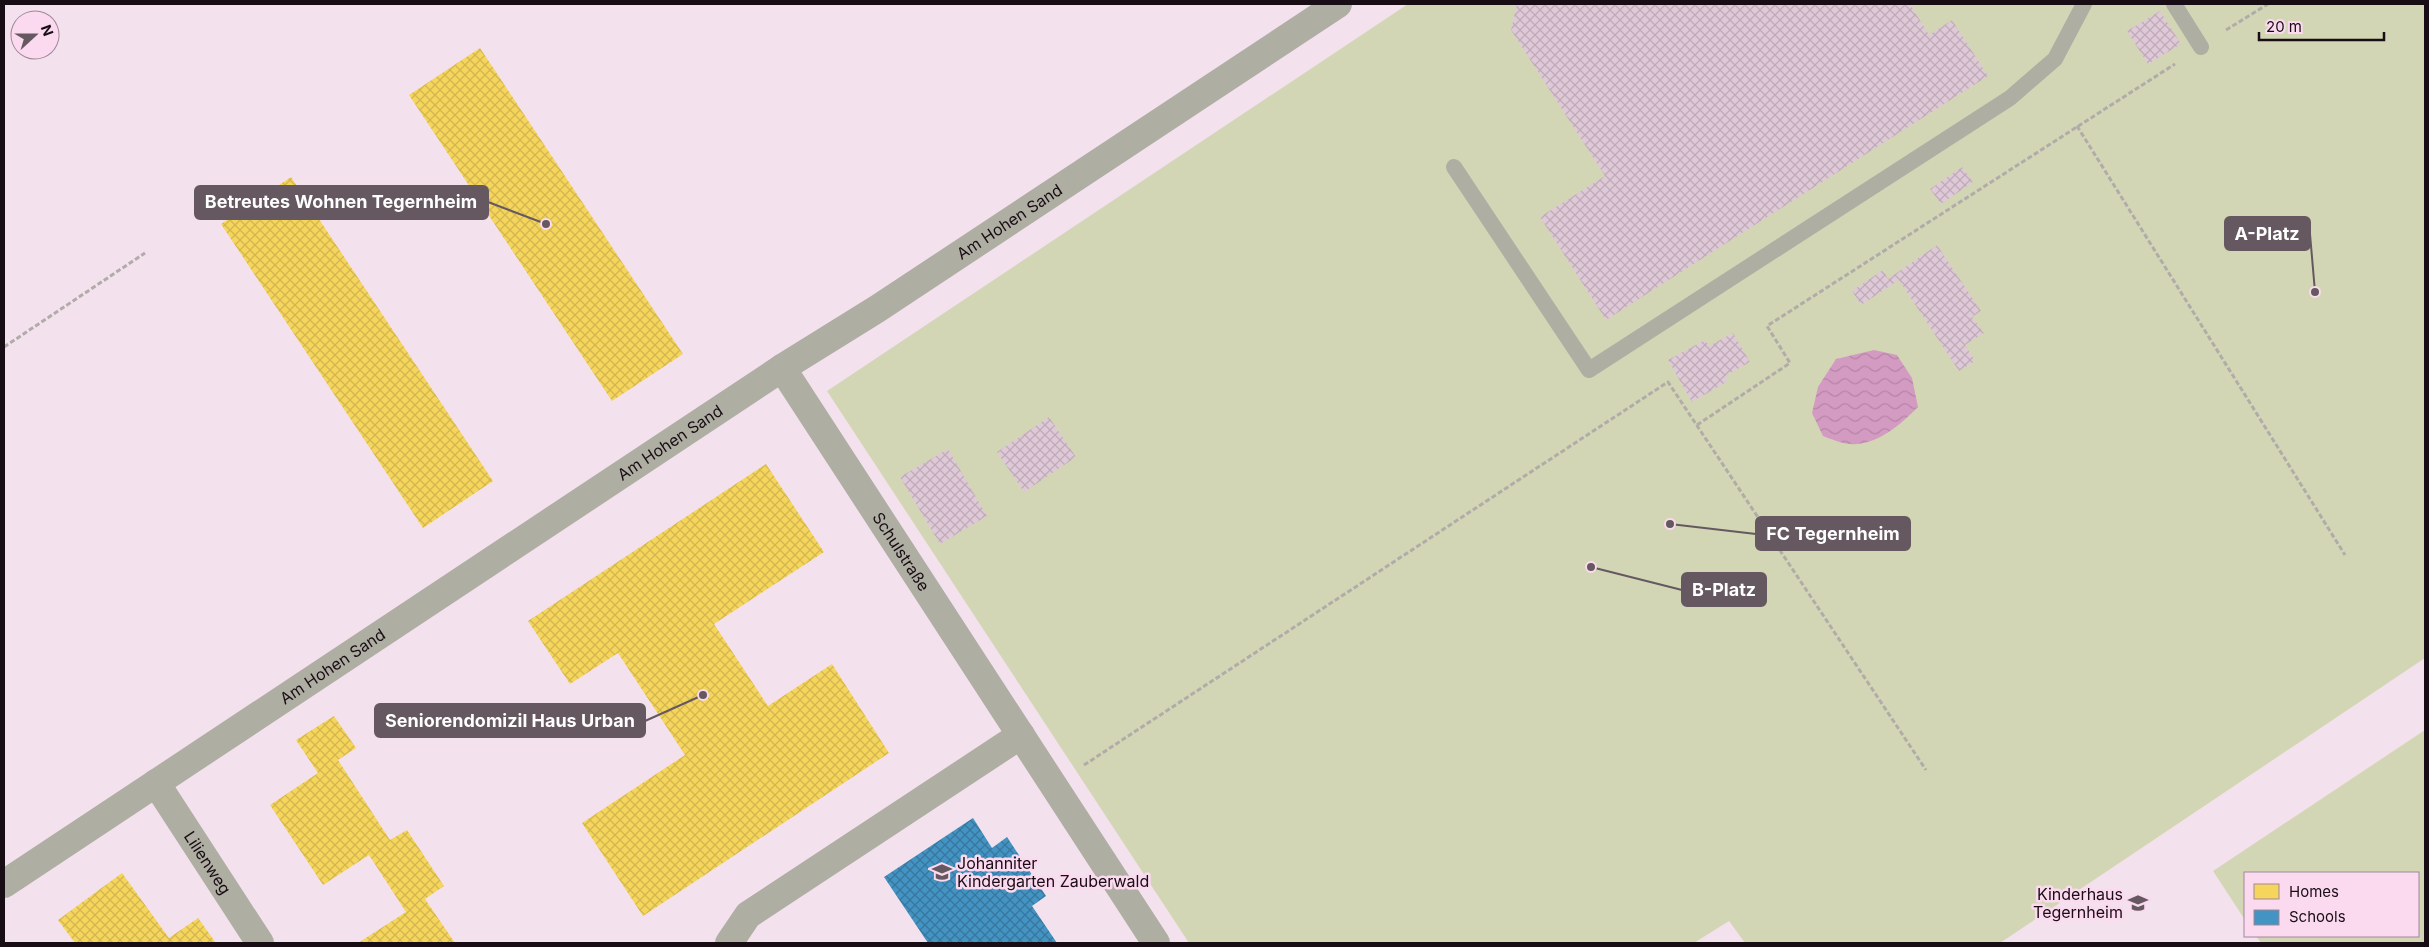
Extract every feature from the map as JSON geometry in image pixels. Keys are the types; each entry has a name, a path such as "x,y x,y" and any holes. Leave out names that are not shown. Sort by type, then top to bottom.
{"street":[{"name":"Am Hohen Sand","path":"4,884 782,368 878,309 1338,4"},
{"name":"Schulstraße","path":"782,368 1156,943"},
{"path":"729,943 748,915 1021,735"},
{"name":"Lilienweg","path":"156,783 260,943"}],"lane":[{"path":"1454,166 1589,370 2010,98 2055,59 2084,4"},
{"path":"2174,4 2201,47"}],"path":[{"path":"1697,425 1790,363 1767,326 2268,4"},
{"path":"2077,126 2345,555"},
{"path":"4,347 145,253"},
{"path":"1106,750 1668,382 1926,770"}],"green space":[{"path":"1408,4 2425,4 2425,658 2000,943 1745,943 1729,921 1694,943 1189,943 827,391"},
{"path":"2425,730 2425,943 2261,943 2257,937 2419,937 2419,872 2244,872 2244,918 2213,871"}],"water":[{"path":"1874,350 1897,355 1912,378 1918,407 1896,427 1869,442 1849,444 1823,436 1812,413 1818,387 1836,359"}],"building: Homes":[{"path":"480,48 683,354 612,401 409,95"},
{"path":"291,177 493,481 423,528 221,224"},
{"path":"766,464 824,552 714,624 768,706 832,664 889,753 643,916 582,823 685,755 618,653 570,684 528,621"},
{"path":"334,716 356,748 338,760 390,840 407,830 444,886 425,899 455,943 358,943 406,912 369,855 323,885 270,805 318,773 296,740"},
{"path":"122,873 169,938 198,918 216,943 75,943 58,920"}],"building: Schools":[{"path":"973,818 992,848 1007,837 1046,896 1032,906 1057,943 928,943 884,877"}],"building: Other":[{"path":"1517,4 1910,4 1929,35 1952,20 1988,76 1606,320 1540,217 1605,176 1511,30"},
{"path":"2160,11 2181,44 2148,64 2127,31"},
{"path":"1962,167 1973,182 1941,204 1930,189"},
{"path":"1937,245 1981,311 1972,317 1984,333 1965,345 1975,361 1959,371 1899,280 1861,305 1852,291 1883,270 1888,279"},
{"path":"1733,333 1750,362 1725,376 1728,381 1692,402 1668,360 1705,340 1709,346"},
{"path":"1049,417 1076,457 1024,492 997,452"},
{"path":"948,449 987,516 940,544 900,477"}],"place":[{"name":"Betreutes Wohnen Tegernheim","path":"546,224"},
{"name":"A-Platz","path":"2315,292"},
{"name":"FC Tegernheim","path":"1670,524"},
{"name":"B-Platz","path":"1591,567"},
{"name":"Seniorendomizil Haus Urban","path":"703,695"},
{"name":"Johanniter Kindergarten Zauberwald","path":"942,872"},
{"name":"Kinderhaus Tegernheim","path":"2138,903"}]}
